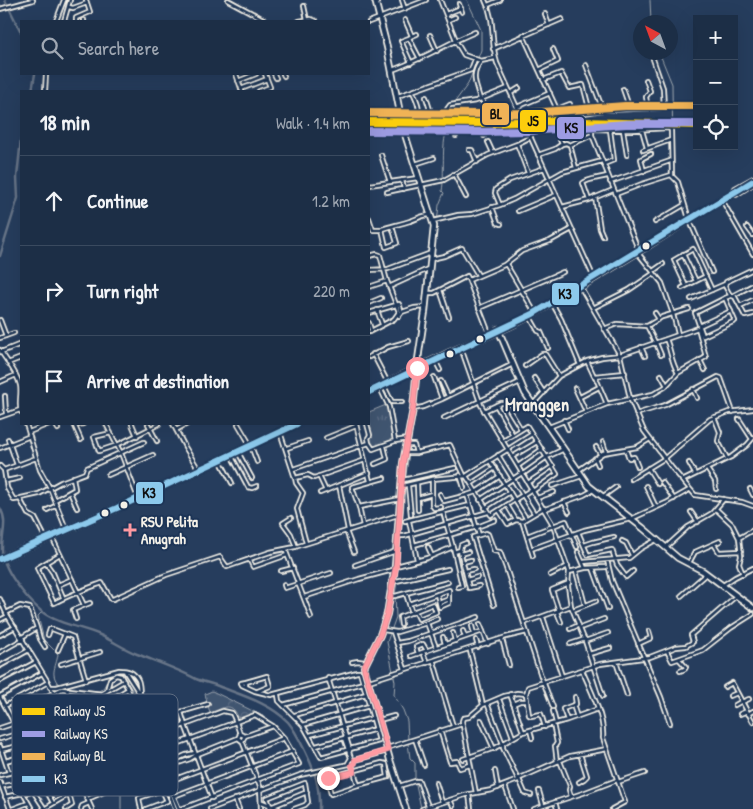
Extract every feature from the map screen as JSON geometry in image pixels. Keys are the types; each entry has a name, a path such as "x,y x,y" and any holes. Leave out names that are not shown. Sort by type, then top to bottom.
{"main road":[{"path":"375,0 398,96 401,127 420,177 431,214 436,220 414,409 407,453 403,462 405,486 401,498 395,582 382,630 364,668 365,682 379,720 406,809"},
{"path":"370,391 520,320 752,183"},
{"path":"532,313 580,286"},
{"path":"419,366 436,360 489,333 499,330"},
{"path":"499,330 520,382 533,405 593,490 632,519 678,558 706,573 753,608"},
{"path":"370,391 386,383"},
{"path":"0,558 116,508 293,425"}],"street":[{"path":"1,9 33,0"},
{"path":"56,20 64,0"},
{"path":"64,20 70,0"},
{"path":"228,0 261,20"},
{"path":"402,0 405,9"},
{"path":"370,22 426,0"},
{"path":"440,0 455,40 464,55 480,61 495,58"},
{"path":"485,0 492,17 495,58 594,278"},
{"path":"488,6 500,0"},
{"path":"69,6 73,8 86,1 90,12 76,18 76,20"},
{"path":"460,4 462,12"},
{"path":"304,6 307,20"},
{"path":"446,14 461,8"},
{"path":"545,14 548,25"},
{"path":"448,20 455,17"},
{"path":"493,49 562,19"},
{"path":"405,20 420,60"},
{"path":"392,70 420,60 455,40 475,32"},
{"path":"411,63 401,41 417,34"},
{"path":"430,35 437,51"},
{"path":"523,35 560,116"},
{"path":"538,70 558,61 553,49"},
{"path":"398,96 471,70 475,59"},
{"path":"521,117 560,116 603,110 660,108 665,106 663,88 653,60"},
{"path":"480,61 474,78 486,111"},
{"path":"586,65 603,110"},
{"path":"544,80 561,73 569,88 585,84 590,112"},
{"path":"45,90 46,75"},
{"path":"236,75 241,90 267,79"},
{"path":"238,81 253,75"},
{"path":"262,90 270,87 265,75"},
{"path":"646,80 650,91 646,97 648,108"},
{"path":"370,116 443,115 451,105 481,99 508,88"},
{"path":"511,93 520,88"},
{"path":"623,89 630,109"},
{"path":"413,92 418,104 420,114 418,116"},
{"path":"517,107 550,92"},
{"path":"426,98 432,116"},
{"path":"557,109 570,104"},
{"path":"370,128 451,124 481,126 525,125"},
{"path":"456,125 456,136"},
{"path":"481,126 484,136"},
{"path":"556,129 562,144"},
{"path":"678,335 662,283 633,252 616,194 592,135 592,130 670,129 672,175 678,182 689,219 712,272"},
{"path":"436,220 458,214 472,214 500,205 562,172 614,160 610,130"},
{"path":"623,130 627,155"},
{"path":"642,130 647,148"},
{"path":"538,155 555,149 562,144 570,145 592,135"},
{"path":"387,192 444,180 493,153 531,137"},
{"path":"643,150 671,140"},
{"path":"488,142 493,153"},
{"path":"517,144 528,173"},
{"path":"570,145 576,168"},
{"path":"469,150 472,150 477,162"},
{"path":"644,171 641,159 651,154"},
{"path":"381,155 390,182"},
{"path":"415,164 434,158"},
{"path":"610,182 670,161"},
{"path":"500,205 495,193 496,189 510,180 544,168"},
{"path":"454,174 466,197"},
{"path":"589,200 584,182 607,175"},
{"path":"616,194 672,175"},
{"path":"370,185 420,177"},
{"path":"402,180 404,189"},
{"path":"730,195 736,195 752,183"},
{"path":"730,195 735,188 752,183"},
{"path":"562,208 613,190"},
{"path":"518,211 556,195"},
{"path":"595,197 603,236"},
{"path":"722,200 753,254"},
{"path":"655,222 684,205"},
{"path":"492,207 497,222 502,224"},
{"path":"370,220 374,230 381,230 431,214"},
{"path":"381,230 385,246 396,244 392,226"},
{"path":"747,227 752,231 753,235"},
{"path":"469,280 506,264 522,251 572,229"},
{"path":"370,270 388,269 462,248 479,276"},
{"path":"686,286 674,260 694,250 712,290"},
{"path":"683,254 696,281"},
{"path":"370,256 379,255 399,311 398,316"},
{"path":"506,264 522,289 538,332 541,332 548,348"},
{"path":"593,308 625,292 662,264"},
{"path":"389,287 429,268"},
{"path":"691,299 753,269"},
{"path":"480,308 563,272"},
{"path":"427,293 440,290 467,276 489,333"},
{"path":"682,288 706,276"},
{"path":"370,287 387,281"},
{"path":"725,284 746,316 753,314"},
{"path":"725,298 735,321 703,336 695,313 725,298 732,296 753,285"},
{"path":"580,286 620,355 630,398 636,414 650,440 689,490 695,495 752,505"},
{"path":"440,290 449,317"},
{"path":"370,303 381,298"},
{"path":"740,306 753,300"},
{"path":"552,303 561,319 580,365"},
{"path":"370,313 399,304 402,312"},
{"path":"370,331 399,317 402,312 426,307"},
{"path":"604,329 614,325 647,326 659,319 689,309"},
{"path":"377,310 382,324"},
{"path":"699,326 731,311"},
{"path":"655,313 659,319"},
{"path":"0,320 6,336"},
{"path":"647,326 661,356"},
{"path":"533,405 559,376 587,361 620,355 698,328 706,357 678,372 667,385 653,394 607,404 549,427"},
{"path":"0,338 14,333"},
{"path":"666,339 672,363 678,372"},
{"path":"370,356 388,347 409,342"},
{"path":"20,344 0,351 16,375 20,387"},
{"path":"641,347 645,356"},
{"path":"460,348 484,411 545,509 553,526 568,566 571,606 585,640 603,696"},
{"path":"373,354 386,383 391,402 402,402"},
{"path":"525,366 542,354 545,354 559,376"},
{"path":"8,363 20,358"},
{"path":"436,360 440,370"},
{"path":"700,360 705,370"},
{"path":"587,361 607,404"},
{"path":"414,409 448,396 513,364"},
{"path":"595,376 625,373"},
{"path":"0,382 16,375"},
{"path":"661,375 667,385"},
{"path":"434,377 442,398"},
{"path":"636,414 665,405 692,389 719,377 733,412"},
{"path":"534,378 544,393"},
{"path":"441,381 448,396"},
{"path":"444,418 520,382"},
{"path":"386,383 396,441"},
{"path":"580,397 599,387"},
{"path":"575,388 586,412"},
{"path":"692,389 697,398"},
{"path":"5,396 6,414"},
{"path":"484,411 504,403 521,429"},
{"path":"496,405 513,435"},
{"path":"631,479 665,458 706,421 733,412 753,409"},
{"path":"0,417 20,411"},
{"path":"714,417 720,432 718,441 727,458"},
{"path":"682,481 743,448 752,438 739,419"},
{"path":"564,420 568,429"},
{"path":"26,425 36,458 67,530"},
{"path":"29,432 46,425"},
{"path":"56,425 58,429"},
{"path":"76,425 81,440"},
{"path":"108,425 138,498"},
{"path":"132,425 137,436"},
{"path":"148,425 157,441"},
{"path":"111,433 94,437 99,451 117,446 158,425"},
{"path":"174,425 199,470"},
{"path":"176,430 186,425"},
{"path":"239,425 251,446 257,462"},
{"path":"326,438 356,425 370,481"},
{"path":"367,425 370,436 368,438 372,449 396,441 413,445 416,452"},
{"path":"407,453 450,445 465,475 491,515 556,475 553,466 527,426 503,441"},
{"path":"280,432 296,483 303,493 296,508 306,543"},
{"path":"411,515 405,486 432,479 465,475 532,434"},
{"path":"0,448 30,436"},
{"path":"8,439 17,465"},
{"path":"579,470 600,454 626,450 650,440"},
{"path":"286,448 308,441"},
{"path":"0,466 4,470 7,488 13,499 20,500 21,498 39,494 72,477 85,473 87,468 144,442"},
{"path":"512,457 538,442"},
{"path":"603,442 606,452"},
{"path":"293,469 335,453 369,443"},
{"path":"376,464 387,460 384,446"},
{"path":"596,447 600,454"},
{"path":"480,500 547,457 565,449"},
{"path":"518,466 542,450"},
{"path":"626,450 629,458 634,457 638,468"},
{"path":"238,452 252,478"},
{"path":"108,475 153,455"},
{"path":"231,455 248,487 257,486"},
{"path":"498,455 534,513"},
{"path":"4,470 36,458"},
{"path":"595,458 598,465"},
{"path":"220,460 232,483"},
{"path":"295,478 308,474 314,478 365,460"},
{"path":"490,461 526,518"},
{"path":"689,463 695,474"},
{"path":"528,483 553,466"},
{"path":"404,480 455,468"},
{"path":"471,484 495,468"},
{"path":"648,468 658,484"},
{"path":"707,469 715,481 716,489"},
{"path":"320,493 369,473"},
{"path":"460,475 464,488"},
{"path":"319,476 326,491"},
{"path":"440,494 444,501 467,495 476,492 500,476"},
{"path":"552,486 582,476"},
{"path":"55,500 75,488 72,477"},
{"path":"6,482 20,478"},
{"path":"363,526 352,487 384,478"},
{"path":"432,479 433,507 441,507"},
{"path":"662,482 674,499"},
{"path":"417,484 418,510"},
{"path":"340,485 347,531 354,552"},
{"path":"646,486 656,507"},
{"path":"602,497 616,487"},
{"path":"750,488 753,495"},
{"path":"499,510 508,524 516,520 522,521 534,513 584,496 593,490"},
{"path":"531,549 578,532 632,519 689,490"},
{"path":"70,492 77,508"},
{"path":"485,508 510,492"},
{"path":"537,498 554,492"},
{"path":"418,498 432,494"},
{"path":"467,495 479,535"},
{"path":"359,508 401,498"},
{"path":"20,500 28,515 35,518 60,554 84,605"},
{"path":"666,547 708,516 724,500"},
{"path":"563,502 569,512"},
{"path":"47,510 57,505"},
{"path":"405,521 470,505"},
{"path":"507,506 516,520"},
{"path":"716,509 732,524 739,538 741,551 739,564 743,574"},
{"path":"443,512 462,586 458,587"},
{"path":"398,536 412,534 488,512"},
{"path":"691,512 698,522"},
{"path":"60,554 37,569 55,603 63,597 102,583 113,600 166,574 220,557 226,567 262,554 296,546 400,514"},
{"path":"291,518 283,523 296,546"},
{"path":"414,545 477,528 495,520"},
{"path":"409,521 417,560"},
{"path":"522,521 533,556"},
{"path":"527,536 566,521 577,547"},
{"path":"739,538 752,531 753,537"},
{"path":"578,532 588,554 611,550 617,565 626,577 633,571"},
{"path":"494,606 473,537 487,533 493,549 500,552 515,592 556,723"},
{"path":"584,545 614,537"},
{"path":"583,562 629,558 657,540"},
{"path":"622,541 626,543 632,555"},
{"path":"688,564 695,552 720,541"},
{"path":"466,544 461,545 460,552 469,588 479,586"},
{"path":"714,544 719,552 741,551"},
{"path":"428,547 432,556"},
{"path":"304,597 432,556 453,547"},
{"path":"285,549 311,617"},
{"path":"356,565 396,551"},
{"path":"454,552 468,552"},
{"path":"578,552 585,568"},
{"path":"262,554 266,562"},
{"path":"249,559 252,567 288,555"},
{"path":"463,562 471,560"},
{"path":"607,560 612,581 670,723"},
{"path":"46,562 63,597"},
{"path":"550,574 568,566"},
{"path":"569,572 585,568 606,567"},
{"path":"281,571 293,568"},
{"path":"593,568 608,609"},
{"path":"722,586 753,568"},
{"path":"395,582 448,569"},
{"path":"465,572 474,569"},
{"path":"575,570 585,605"},
{"path":"284,585 285,588 332,573"},
{"path":"681,596 706,573"},
{"path":"467,580 477,577"},
{"path":"58,586 72,579"},
{"path":"392,596 448,582"},
{"path":"561,622 552,590 569,583"},
{"path":"409,604 437,594 450,590 449,603 442,607 437,594"},
{"path":"401,625 400,617 414,612 433,604 436,612 419,619 414,612 409,604 406,594"},
{"path":"544,727 541,714 530,715 526,694 527,687 592,666 644,659 676,647 692,644 692,634 736,596"},
{"path":"0,599 52,692"},
{"path":"573,610 596,601"},
{"path":"76,619 73,610 90,603"},
{"path":"0,620 20,606 28,606 35,620 40,639 45,647"},
{"path":"524,623 571,606"},
{"path":"667,651 672,661 703,650 753,614"},
{"path":"397,643 432,634 478,617"},
{"path":"544,617 562,676"},
{"path":"382,630 391,631 438,619"},
{"path":"570,629 604,619"},
{"path":"427,623 436,647"},
{"path":"480,624 488,644"},
{"path":"472,626 474,634"},
{"path":"0,635 15,627"},
{"path":"0,652 37,628"},
{"path":"48,635 51,628 74,638 86,680"},
{"path":"391,631 397,643 405,670"},
{"path":"462,631 465,637"},
{"path":"411,656 483,631"},
{"path":"284,705 434,662 527,632"},
{"path":"638,644 651,638 649,632"},
{"path":"453,633 455,641"},
{"path":"570,644 608,633"},
{"path":"58,650 65,634"},
{"path":"443,637 445,644"},
{"path":"502,639 509,665"},
{"path":"476,640 478,647"},
{"path":"418,654 416,647 423,644 427,663"},
{"path":"589,654 610,648"},
{"path":"0,666 29,650"},
{"path":"470,650 483,705"},
{"path":"61,664 100,652"},
{"path":"679,659 686,667 680,671"},
{"path":"1,679 36,662"},
{"path":"352,662 366,662"},
{"path":"434,662 453,726"},
{"path":"616,662 627,696"},
{"path":"125,670 139,692"},
{"path":"49,694 62,686 105,673 125,670 130,671 138,680 139,692"},
{"path":"582,670 598,709 607,749 624,802 612,809"},
{"path":"257,691 270,686 267,676 241,684 257,691 270,695 358,671 365,682 366,694 379,741 349,751 322,757 304,725 279,700 278,694"},
{"path":"11,718 0,696 42,672"},
{"path":"107,690 108,681 115,675 120,675 130,694"},
{"path":"52,692 62,689 102,694 124,680"},
{"path":"329,680 351,758 349,760 358,785"},
{"path":"26,694 48,682"},
{"path":"725,687 732,683 753,722"},
{"path":"50,687 56,688"},
{"path":"67,690 69,694"},
{"path":"120,694 127,690"},
{"path":"730,696 737,693"},
{"path":"295,715 366,694"},
{"path":"476,793 462,719 468,717 483,705 510,694 526,694"},
{"path":"510,694 523,732"},
{"path":"567,720 563,709 576,703 575,697"},
{"path":"498,699 513,738"},
{"path":"735,705 749,699"},
{"path":"513,704 520,701 527,702"},
{"path":"4,706 12,702"},
{"path":"487,703 503,748 525,793 531,795"},
{"path":"178,713 208,704"},
{"path":"304,725 370,706"},
{"path":"573,706 577,717"},
{"path":"463,759 494,749 523,732 598,709"},
{"path":"178,727 223,711 232,713 240,734 238,738 178,762"},
{"path":"740,714 753,711"},
{"path":"181,712 212,798"},
{"path":"174,796 180,809 299,765 293,751 284,738 273,726 255,715 178,744"},
{"path":"379,720 394,716"},
{"path":"310,736 373,718"},
{"path":"481,720 494,749"},
{"path":"0,728 12,724"},
{"path":"211,809 306,774 355,763 355,760 462,724"},
{"path":"552,724 559,762 570,786 571,796"},
{"path":"242,741 245,736 273,726"},
{"path":"316,746 376,729"},
{"path":"440,730 450,762 457,761 460,768 470,765"},
{"path":"530,730 532,738"},
{"path":"240,734 245,736"},
{"path":"238,738 242,741 258,780 262,802 261,809"},
{"path":"178,778 284,738"},
{"path":"415,739 424,765"},
{"path":"1,748 9,773"},
{"path":"422,809 469,794 505,786 570,756 607,749"},
{"path":"178,794 293,751"},
{"path":"178,760 186,755 196,754"},
{"path":"579,782 587,776 580,754"},
{"path":"351,758 355,760"},
{"path":"4,761 12,759"},
{"path":"384,762 389,776 330,793 328,778 349,772 355,773 359,769 384,762"},
{"path":"495,771 498,788"},
{"path":"0,775 12,772"},
{"path":"534,809 645,773"},
{"path":"399,786 418,781 421,784 428,808"},
{"path":"0,782 11,809 28,803"},
{"path":"272,806 267,798 305,783 308,792 308,802 294,809"},
{"path":"436,783 442,802"},
{"path":"505,786 513,809"},
{"path":"539,791 543,805"},
{"path":"269,809 272,806 308,792"},
{"path":"469,794 471,809"},
{"path":"5,797 12,795"},
{"path":"24,796 32,809"},
{"path":"36,796 44,809 64,797"},
{"path":"49,796 53,803"},
{"path":"86,796 92,809"},
{"path":"81,809 88,801 97,796"},
{"path":"141,809 140,798 146,796"},
{"path":"146,809 167,801 164,796"},
{"path":"171,796 175,809"},
{"path":"236,799 239,809"},
{"path":"450,800 453,806"},
{"path":"262,802 280,809"},
{"path":"555,802 557,809"},
{"path":"66,809 73,807"}],"green space":[{"path":"386,405 395,441 372,448 368,425 370,425 370,412"},
{"path":"212,691 263,717 253,713 239,719 234,710 228,707 210,713 205,694"}],"waterway":[{"path":"5,0 20,30"},
{"path":"434,249 439,205 444,193 442,191 445,136 447,131 454,126 454,103 468,84 481,50 481,30 467,0"},
{"path":"650,0 651,15"},
{"path":"662,60 672,84 673,160"},
{"path":"32,90 35,75"},
{"path":"0,256 18,198 17,177 20,148"},
{"path":"431,271 433,260"},
{"path":"428,304 430,285"},
{"path":"421,363 427,315"},
{"path":"397,579 404,490 420,370"},
{"path":"0,508 4,518 2,548 6,564 22,591 41,611 54,619 93,632 132,652 196,679 255,700 281,715 295,732 312,765 318,786 319,809"},
{"path":"397,583 395,594 396,617 387,642 395,682 394,695 407,721 408,740"},
{"path":"42,612 38,616 44,640 58,654 54,675 62,688 99,691 111,675 118,672 133,691 132,694"},
{"path":"408,743 410,758 415,763 415,780 421,808"},
{"path":"121,796 121,809"}],"rail line":[{"name":"BL","path":"370,113 485,114 625,106 693,106"},
{"name":"JS","path":"370,122 485,123 546,121 693,125"},
{"name":"KS","path":"370,131 485,132 626,124 693,124"}],"transit line":[{"name":"K3","path":"370,392 533,314 753,181"},
{"name":"K3","path":"0,559 117,508 295,425"}],"place":[{"name":"RSU Pelita Anugrah","path":"130,530"}],"district":[{"name":"Mranggen","path":"537,404"}],"route":[{"path":"328,778 347,772 354,772 352,765 355,763 355,760 388,750 364,667 384,625 396,566 403,462 413,409 417,368"}]}
